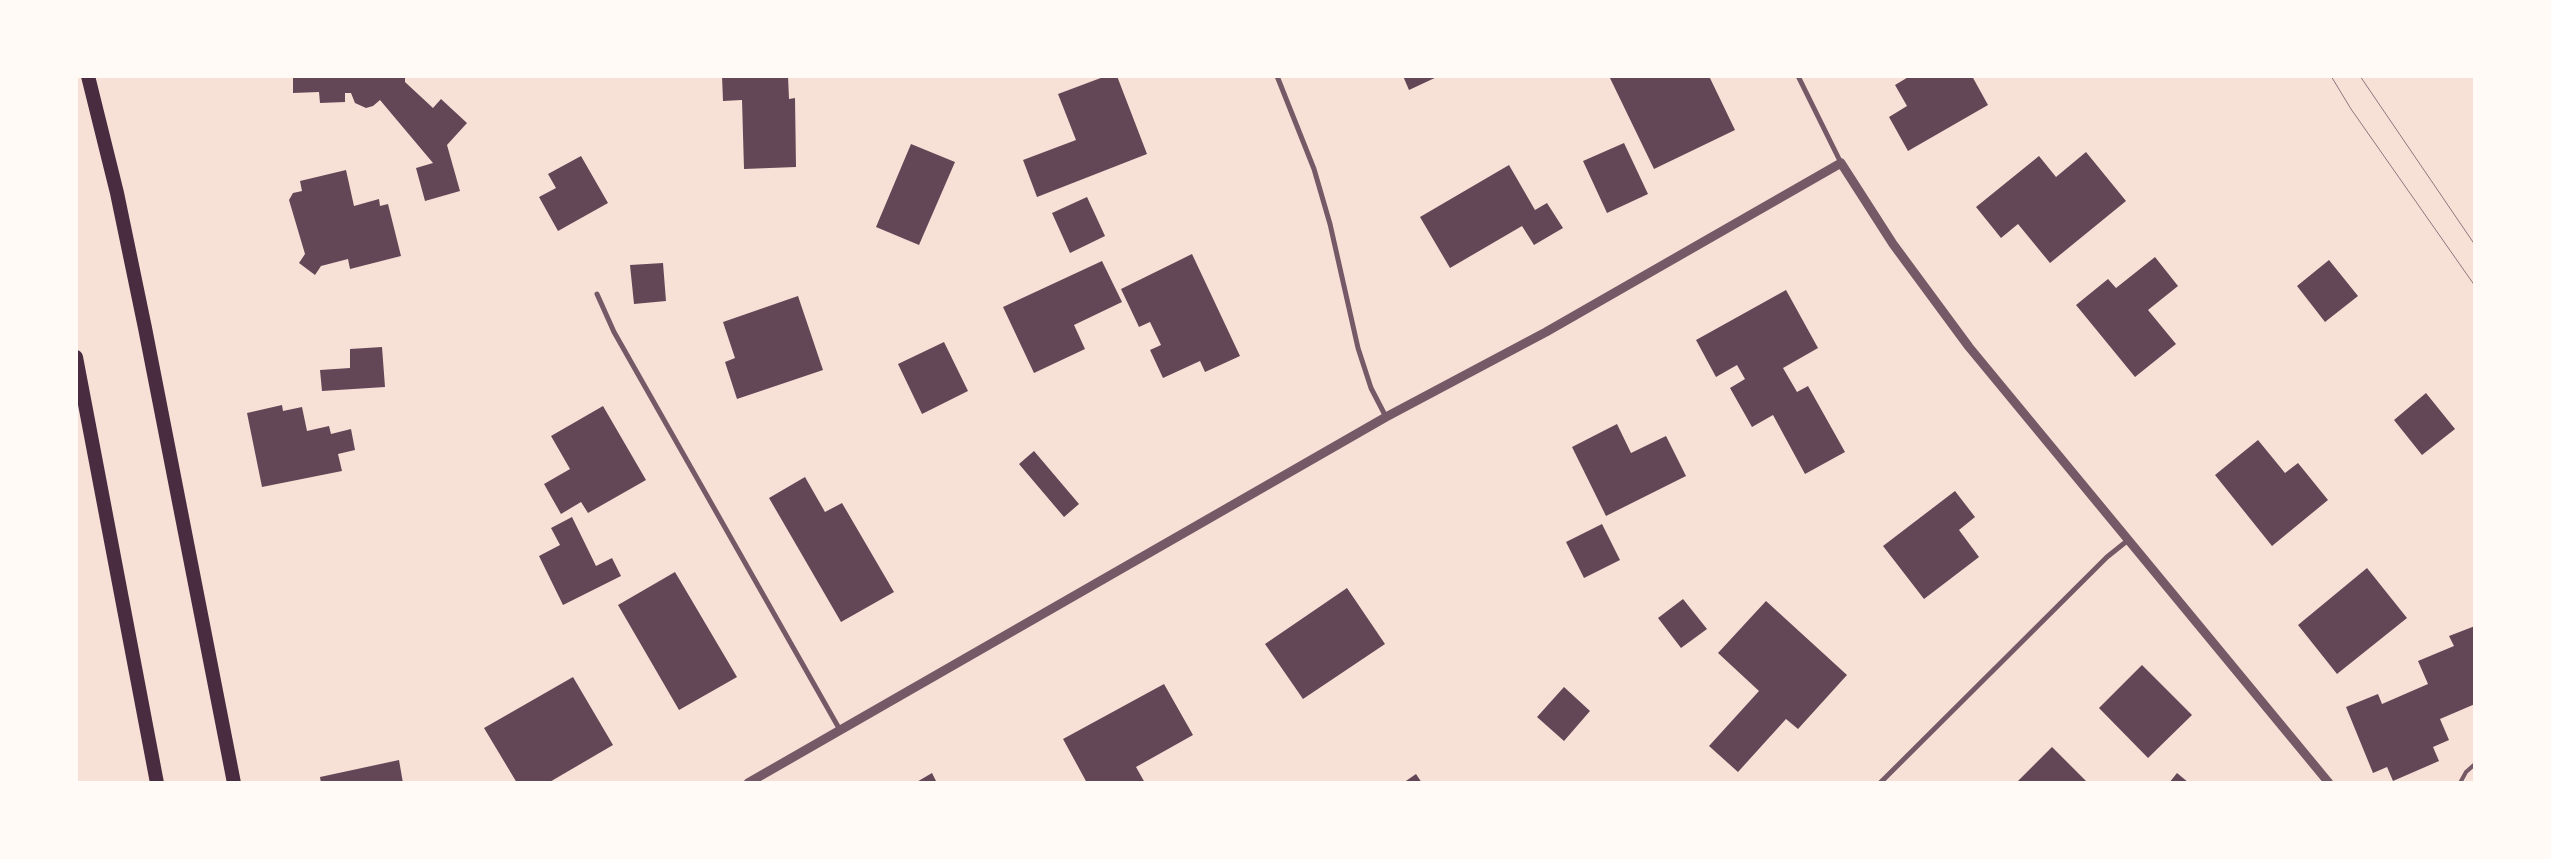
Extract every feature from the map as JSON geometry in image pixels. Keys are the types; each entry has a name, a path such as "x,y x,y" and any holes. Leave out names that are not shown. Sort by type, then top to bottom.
{"highway":[{"path":"88,76 117,193 144,319 234,783"},
{"path":"76,356 157,783"}],"street":[{"path":"1277,76 1314,169 1330,224 1358,348 1371,388 1386,417"},
{"path":"1798,76 1841,163 1893,244 1963,340 2127,541 2329,783"},
{"path":"752,782 1386,417 1546,332 1841,163"},
{"path":"597,294 614,332 840,730"},
{"path":"1880,783 2107,557 2127,541"}],"lane":[{"path":"2460,783 2466,772 2475,764"}],"building":[{"path":"293,76 405,76 405,82 433,108 441,99 467,123 447,145 460,191 425,201 416,168 433,163 380,100 373,106 366,108 355,103 351,93 345,93 345,102 320,103 319,92 293,93"},
{"path":"722,76 788,76 789,99 795,98 796,167 744,169 742,100 723,101"},
{"path":"1106,76 1117,76 1147,154 1037,197 1023,160 1076,140 1058,94"},
{"path":"1403,76 1439,76 1409,90"},
{"path":"1609,76 1709,76 1735,130 1654,169"},
{"path":"1910,76 1972,76 1988,105 1908,151 1889,117 1907,106 1895,85"},
{"path":"1624,143 1648,194 1607,213 1583,161"},
{"path":"911,144 955,162 919,245 876,227"},
{"path":"2086,152 2126,201 2050,263 2018,224 2001,238 1976,207 2039,156 2056,177"},
{"path":"581,156 608,203 558,231 539,197 556,188 548,174"},
{"path":"1509,165 1535,210 1547,203 1563,228 1534,245 1522,226 1450,268 1420,217"},
{"path":"346,170 354,206 379,199 380,206 388,204 401,256 350,269 348,259 321,266 315,275 299,263 305,254 289,200 293,193 302,191 300,181"},
{"path":"1087,197 1105,236 1070,253 1052,213"},
{"path":"1192,254 1240,356 1205,372 1200,361 1163,378 1150,350 1161,345 1150,322 1139,327 1121,289"},
{"path":"2155,257 2178,286 2148,310 2176,344 2135,377 2076,305 2108,279 2116,288"},
{"path":"2329,260 2358,296 2325,322 2297,286"},
{"path":"1102,261 1122,302 1074,325 1085,349 1034,373 1003,307"},
{"path":"663,263 666,301 634,304 630,265"},
{"path":"1786,290 1818,348 1783,368 1797,392 1808,386 1845,452 1805,474 1773,415 1752,427 1730,388 1745,379 1737,365 1716,377 1696,340"},
{"path":"798,296 823,370 737,399 725,362 735,358 723,322"},
{"path":"944,342 968,391 922,414 898,364"},
{"path":"382,347 385,387 322,391 320,370 350,368 350,349"},
{"path":"2426,393 2455,429 2422,455 2394,420"},
{"path":"282,405 283,411 302,407 307,431 329,426 331,434 351,429 355,450 338,454 342,471 262,487 247,413"},
{"path":"603,406 646,480 588,513 581,502 561,514 544,484 570,469 551,436"},
{"path":"1617,424 1631,453 1666,436 1686,476 1606,516 1572,447"},
{"path":"2258,440 2285,473 2298,463 2328,500 2272,546 2215,475"},
{"path":"1034,451 1079,504 1064,517 1019,464"},
{"path":"805,477 825,512 842,503 894,592 841,622 769,498"},
{"path":"1955,491 1975,517 1959,530 1979,557 1924,599 1883,546"},
{"path":"572,517 596,566 612,558 621,576 563,605 539,556 560,545 551,528"},
{"path":"1602,524 1620,560 1584,578 1566,542"},
{"path":"2367,568 2407,618 2337,674 2298,625"},
{"path":"675,572 737,677 679,710 618,605"},
{"path":"1347,588 1385,644 1303,699 1265,644"},
{"path":"1683,599 1707,629 1681,648 1658,618"},
{"path":"1766,601 1847,675 1798,729 1786,719 1738,772 1709,746 1759,691 1718,653"},
{"path":"2475,626 2475,704 2440,719 2449,740 2433,747 2439,761 2393,781 2387,767 2373,773 2346,707 2378,694 2382,704 2428,684 2418,661 2454,646 2449,636"},
{"path":"2142,665 2192,715 2148,758 2099,708"},
{"path":"573,677 613,745 548,783 517,783 484,728"},
{"path":"1164,684 1193,735 1136,767 1145,783 1087,783 1063,739"},
{"path":"1564,687 1590,711 1564,741 1537,717"},
{"path":"2052,747 2088,783 2016,783"},
{"path":"399,760 403,783 321,783 320,777"},
{"path":"932,773 937,783 915,783"},
{"path":"2177,773 2189,783 2169,783"},
{"path":"1416,774 1422,783 1403,783"}],"tram line":[{"path":"2331,76 2351,109 2475,286"},
{"path":"2360,76 2475,245"}]}
